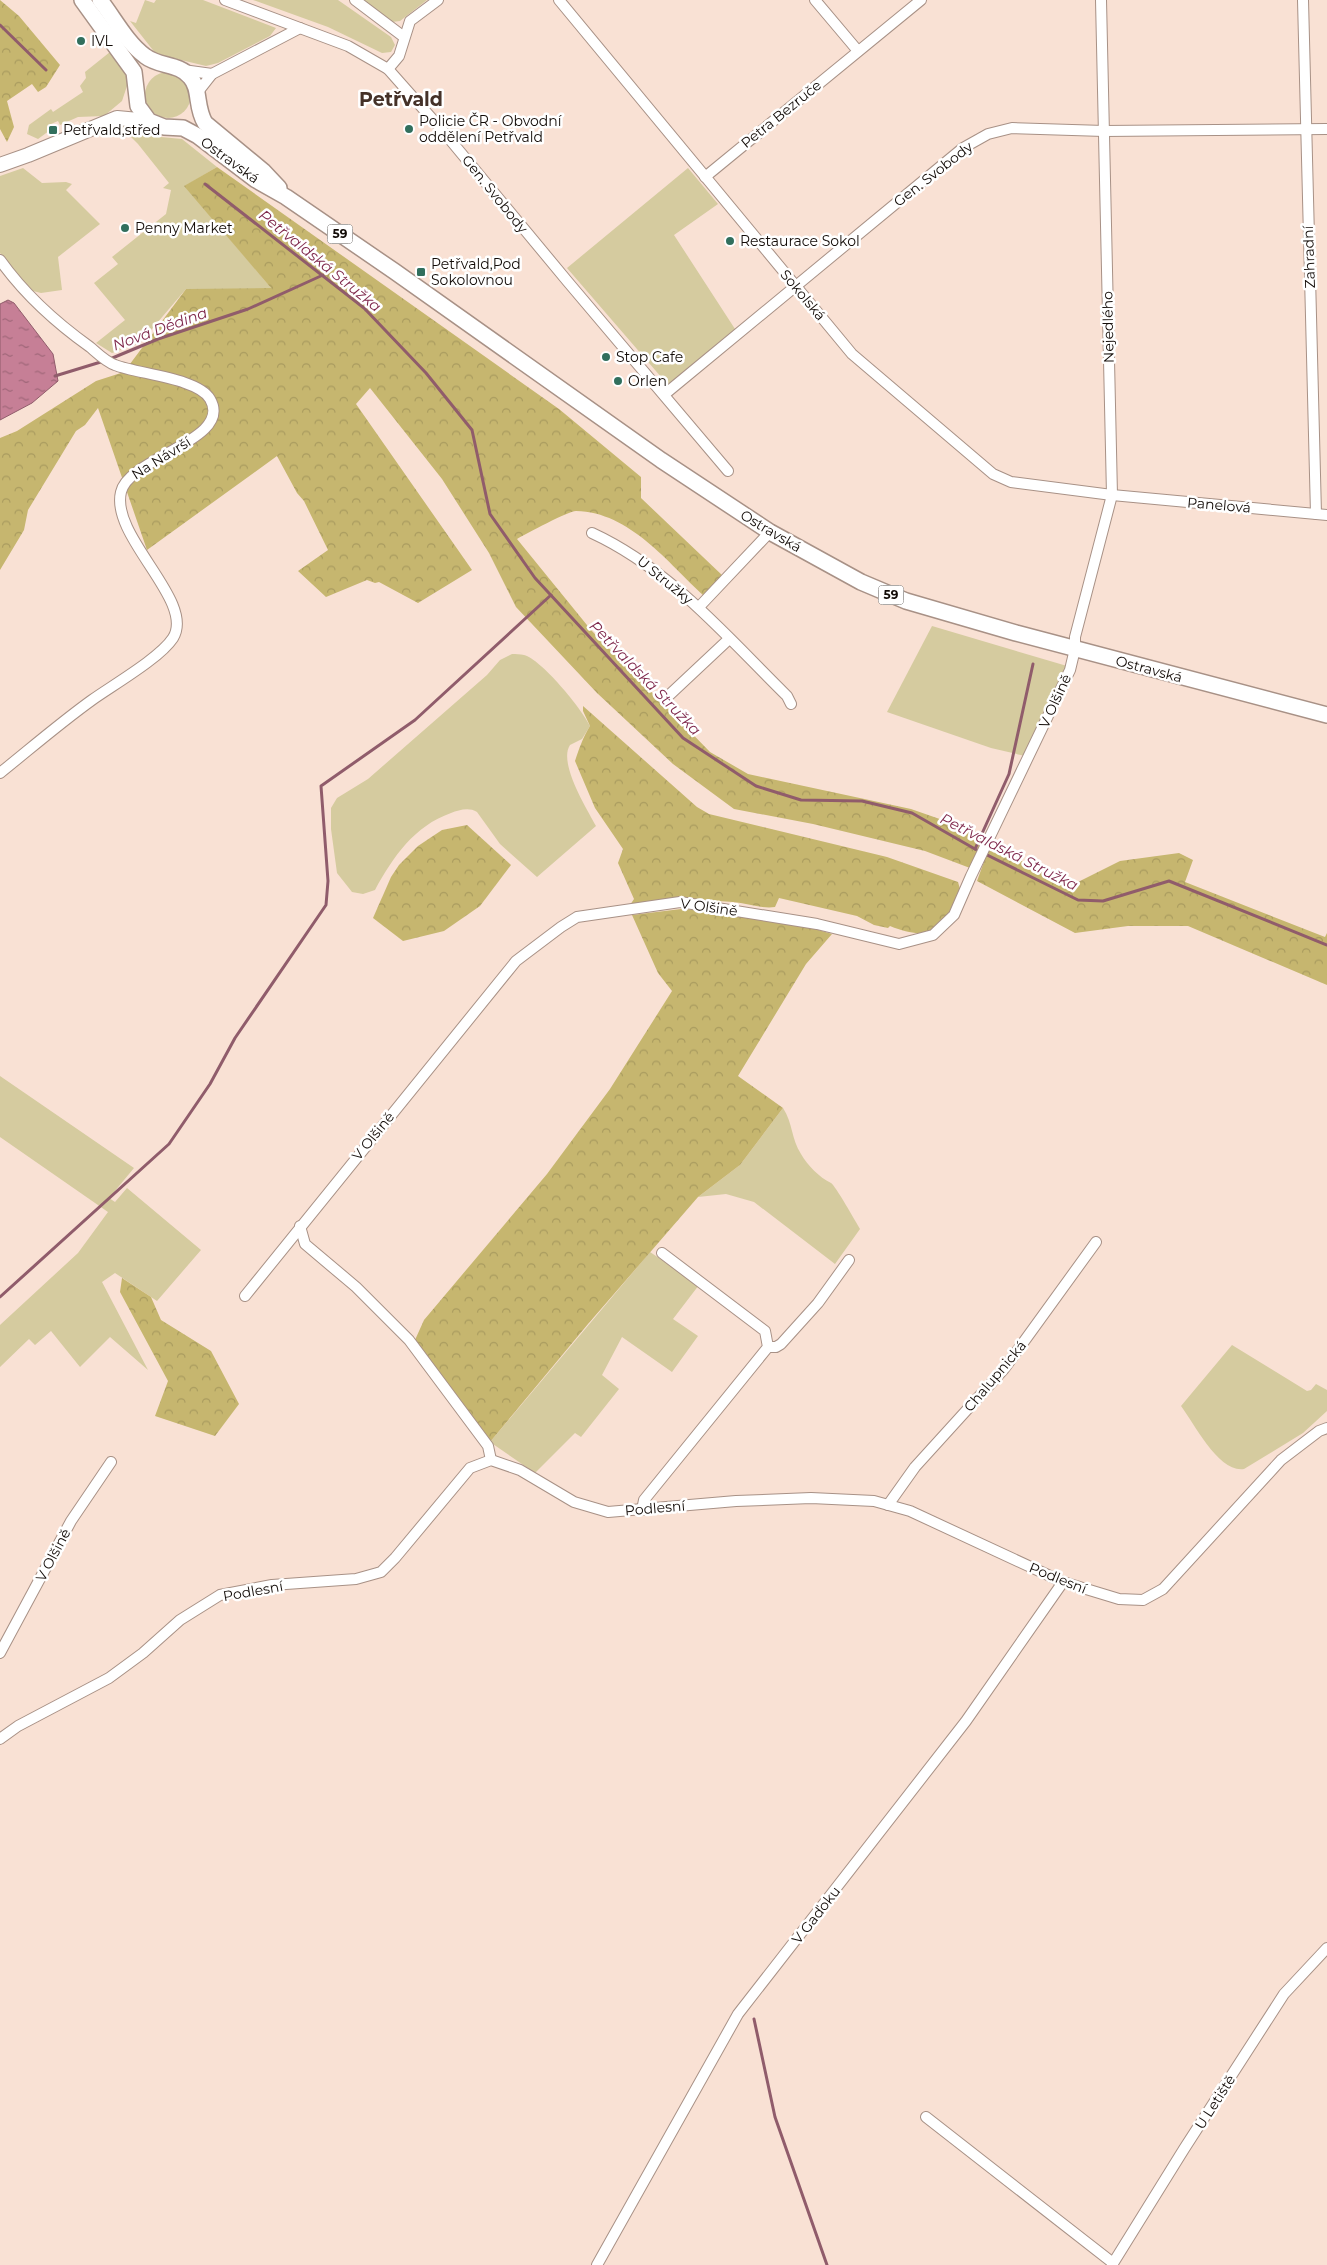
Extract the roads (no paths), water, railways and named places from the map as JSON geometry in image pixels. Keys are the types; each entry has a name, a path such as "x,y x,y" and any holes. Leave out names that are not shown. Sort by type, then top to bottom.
{"main road":[{"path":"82,0 128,61 136,79 142,114 149,121"},
{"path":"100,0 138,50 147,58 165,66 183,70"},
{"path":"137,93 147,73 165,66"},
{"name":"Ostravská","path":"183,70 190,76 197,98 199,113 205,123 263,171 286,197"},
{"path":"173,126 188,118 197,98"},
{"name":"Ostravská","path":"149,121 156,125 183,128 198,136 256,180 286,197 394,271 661,460 770,532 861,582 906,600 1075,649 1327,715"}],"street":[{"name":"Gen. Svobody","path":"225,0 348,46 388,69 442,130 728,471"},
{"path":"355,0 404,37"},
{"path":"388,69 399,56 410,21 438,0"},
{"name":"Sokolská","path":"559,0 852,354 993,474 1010,482 1112,495"},
{"path":"815,0 858,51"},
{"name":"Petra Bezruče","path":"705,176 921,0"},
{"name":"Nejedlého","path":"1075,649 1075,637 1112,495 1101,0"},
{"name":"Zahradní","path":"1304,0 1306,129 1322,514"},
{"path":"197,98 212,74 300,28"},
{"path":"183,70 212,74"},
{"path":"0,164 28,156 117,118 137,93"},
{"path":"117,118 149,121"},
{"name":"Gen. Svobody","path":"664,394 963,148 988,134 1012,128 1104,131 1327,129"},
{"name":"Na Návrší","path":"0,260 18,286 47,314 114,365 194,387 208,397 213,412 212,420 206,428 128,478 120,496 120,505 129,532 172,604 176,620 174,636 152,657 90,702 0,773"},
{"name":"Panelová","path":"1112,495 1322,514"},
{"path":"699,607 770,532"},
{"name":"U Stružky","path":"592,533 644,561 699,607 787,696 791,704"},
{"path":"665,699 729,639"},
{"name":"V Olšině","path":"245,1296 516,961 561,927 577,918 680,902 818,924 899,944 933,935 954,915 970,876 1070,670 1075,649"},
{"path":"300,1226 305,1244 356,1286 409,1340 488,1446 491,1460"},
{"name":"Chalupnická","path":"888,1505 915,1466 1004,1369 1096,1242"},
{"path":"662,1254 765,1331 768,1348"},
{"path":"642,1510 644,1500 768,1348 782,1344 818,1303 849,1260"},
{"name":"Podlesní","path":"0,1739 18,1726 110,1678 143,1653 180,1620 220,1595 272,1585 356,1579 381,1572 396,1558 470,1468 491,1460 520,1470 574,1502 608,1512 736,1501 810,1498 874,1501 910,1512 1063,1582 1119,1599 1143,1600 1163,1589 1281,1460 1319,1431 1327,1428"},
{"name":"V Olšině","path":"0,1652 71,1521 111,1462"},
{"name":"V Gaďoku","path":"597,2265 738,2014 966,1721 1063,1582"},
{"name":"U Letiště","path":"926,2117 1112,2264 1284,1994 1327,1948"}],"water":[{"path":"8,300 14,303 53,354 58,381 32,403 0,420 0,304"}],"waterway":[{"name":"Petřvaldská Stružka","path":"0,25 46,70"},
{"name":"Petřvaldská Stružka","path":"205,184 364,308 426,373 472,430 490,514 535,578 683,738 756,786 801,800 862,801 912,813 975,849 1078,900 1103,901 1169,881 1327,945"},
{"name":"Nová Dědina","path":"110,359 158,339 248,309 323,275"},
{"name":"Nová Dědina","path":"55,376 104,361"},
{"path":"0,1297 169,1144 210,1084 235,1038 326,905 328,881 321,786 415,720 551,595"},
{"path":"975,849 1009,774 1033,664"},
{"path":"754,2019 775,2117 827,2265"}],"place":[{"name":"IVL","path":"81,41"},
{"name":"Policie ČR - Obvodní oddělení Petřvald","path":"409,129"},
{"name":"Petřvald,střed","path":"53,130"},
{"name":"Penny Market","path":"125,228"},
{"name":"Restaurace Sokol","path":"730,241"},
{"name":"Petřvald,Pod Sokolovnou","path":"421,272"},
{"name":"Stop Cafe","path":"606,357"},
{"name":"Orlen","path":"618,381"}],"district":[{"name":"Petřvald","path":"401,99"}]}
